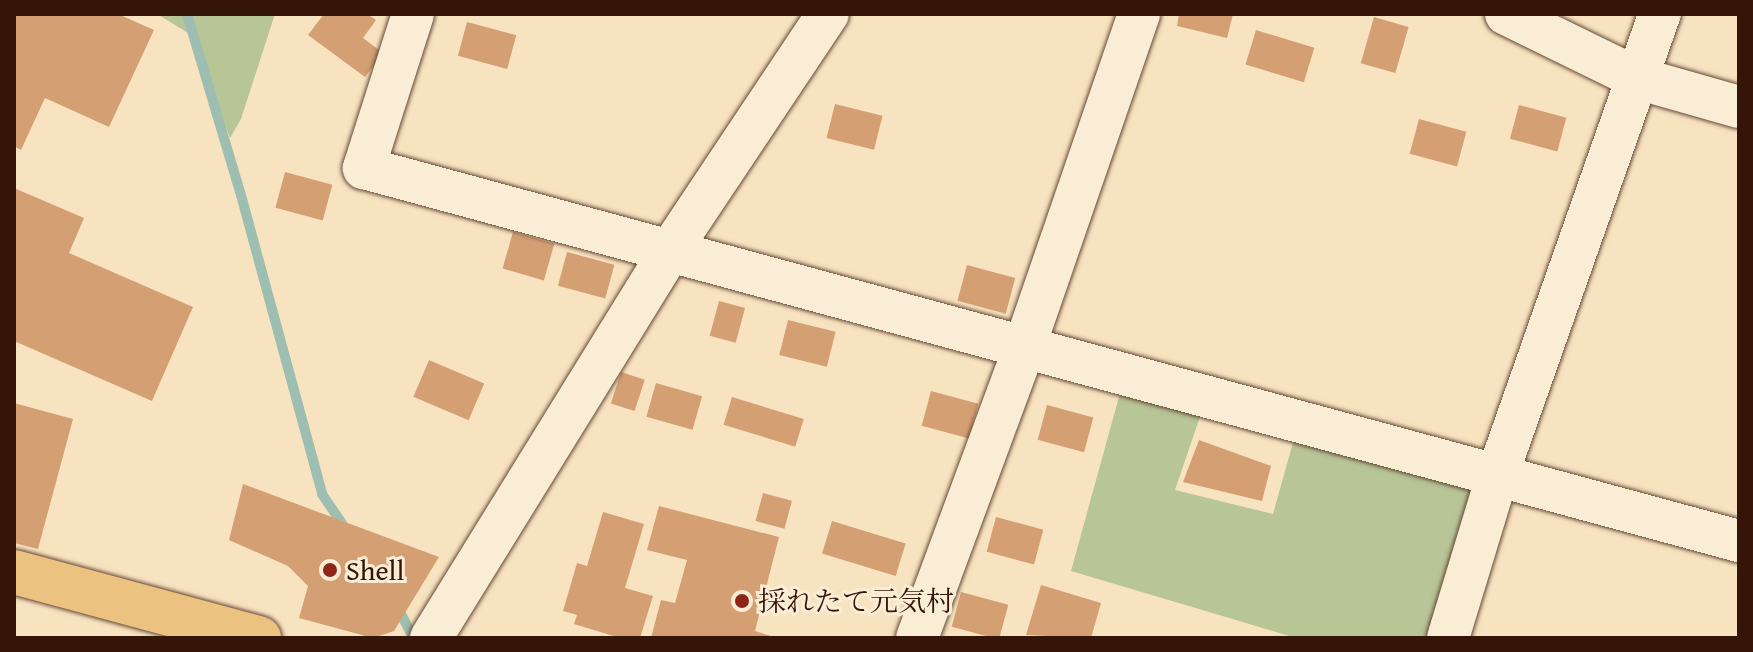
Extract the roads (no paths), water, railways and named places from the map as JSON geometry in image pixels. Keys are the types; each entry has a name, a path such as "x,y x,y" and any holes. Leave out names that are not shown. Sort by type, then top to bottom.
{"main road":[{"path":"14,572 259,638"}],"street":[{"path":"413,14 364,168 1024,348 1498,473 1739,541"},
{"path":"431,638 669,252 828,14"},
{"path":"917,638 1024,348 1139,14"},
{"path":"1506,14 1637,78 1739,107"},
{"path":"1448,638 1498,473 1660,14"}],"waterway":[{"path":"187,14 241,195 322,494 347,531"},
{"path":"396,604 413,638"}],"place":[{"name":"Shell","path":"330,570"},
{"name":"採れたて元気村","path":"742,601"}]}
